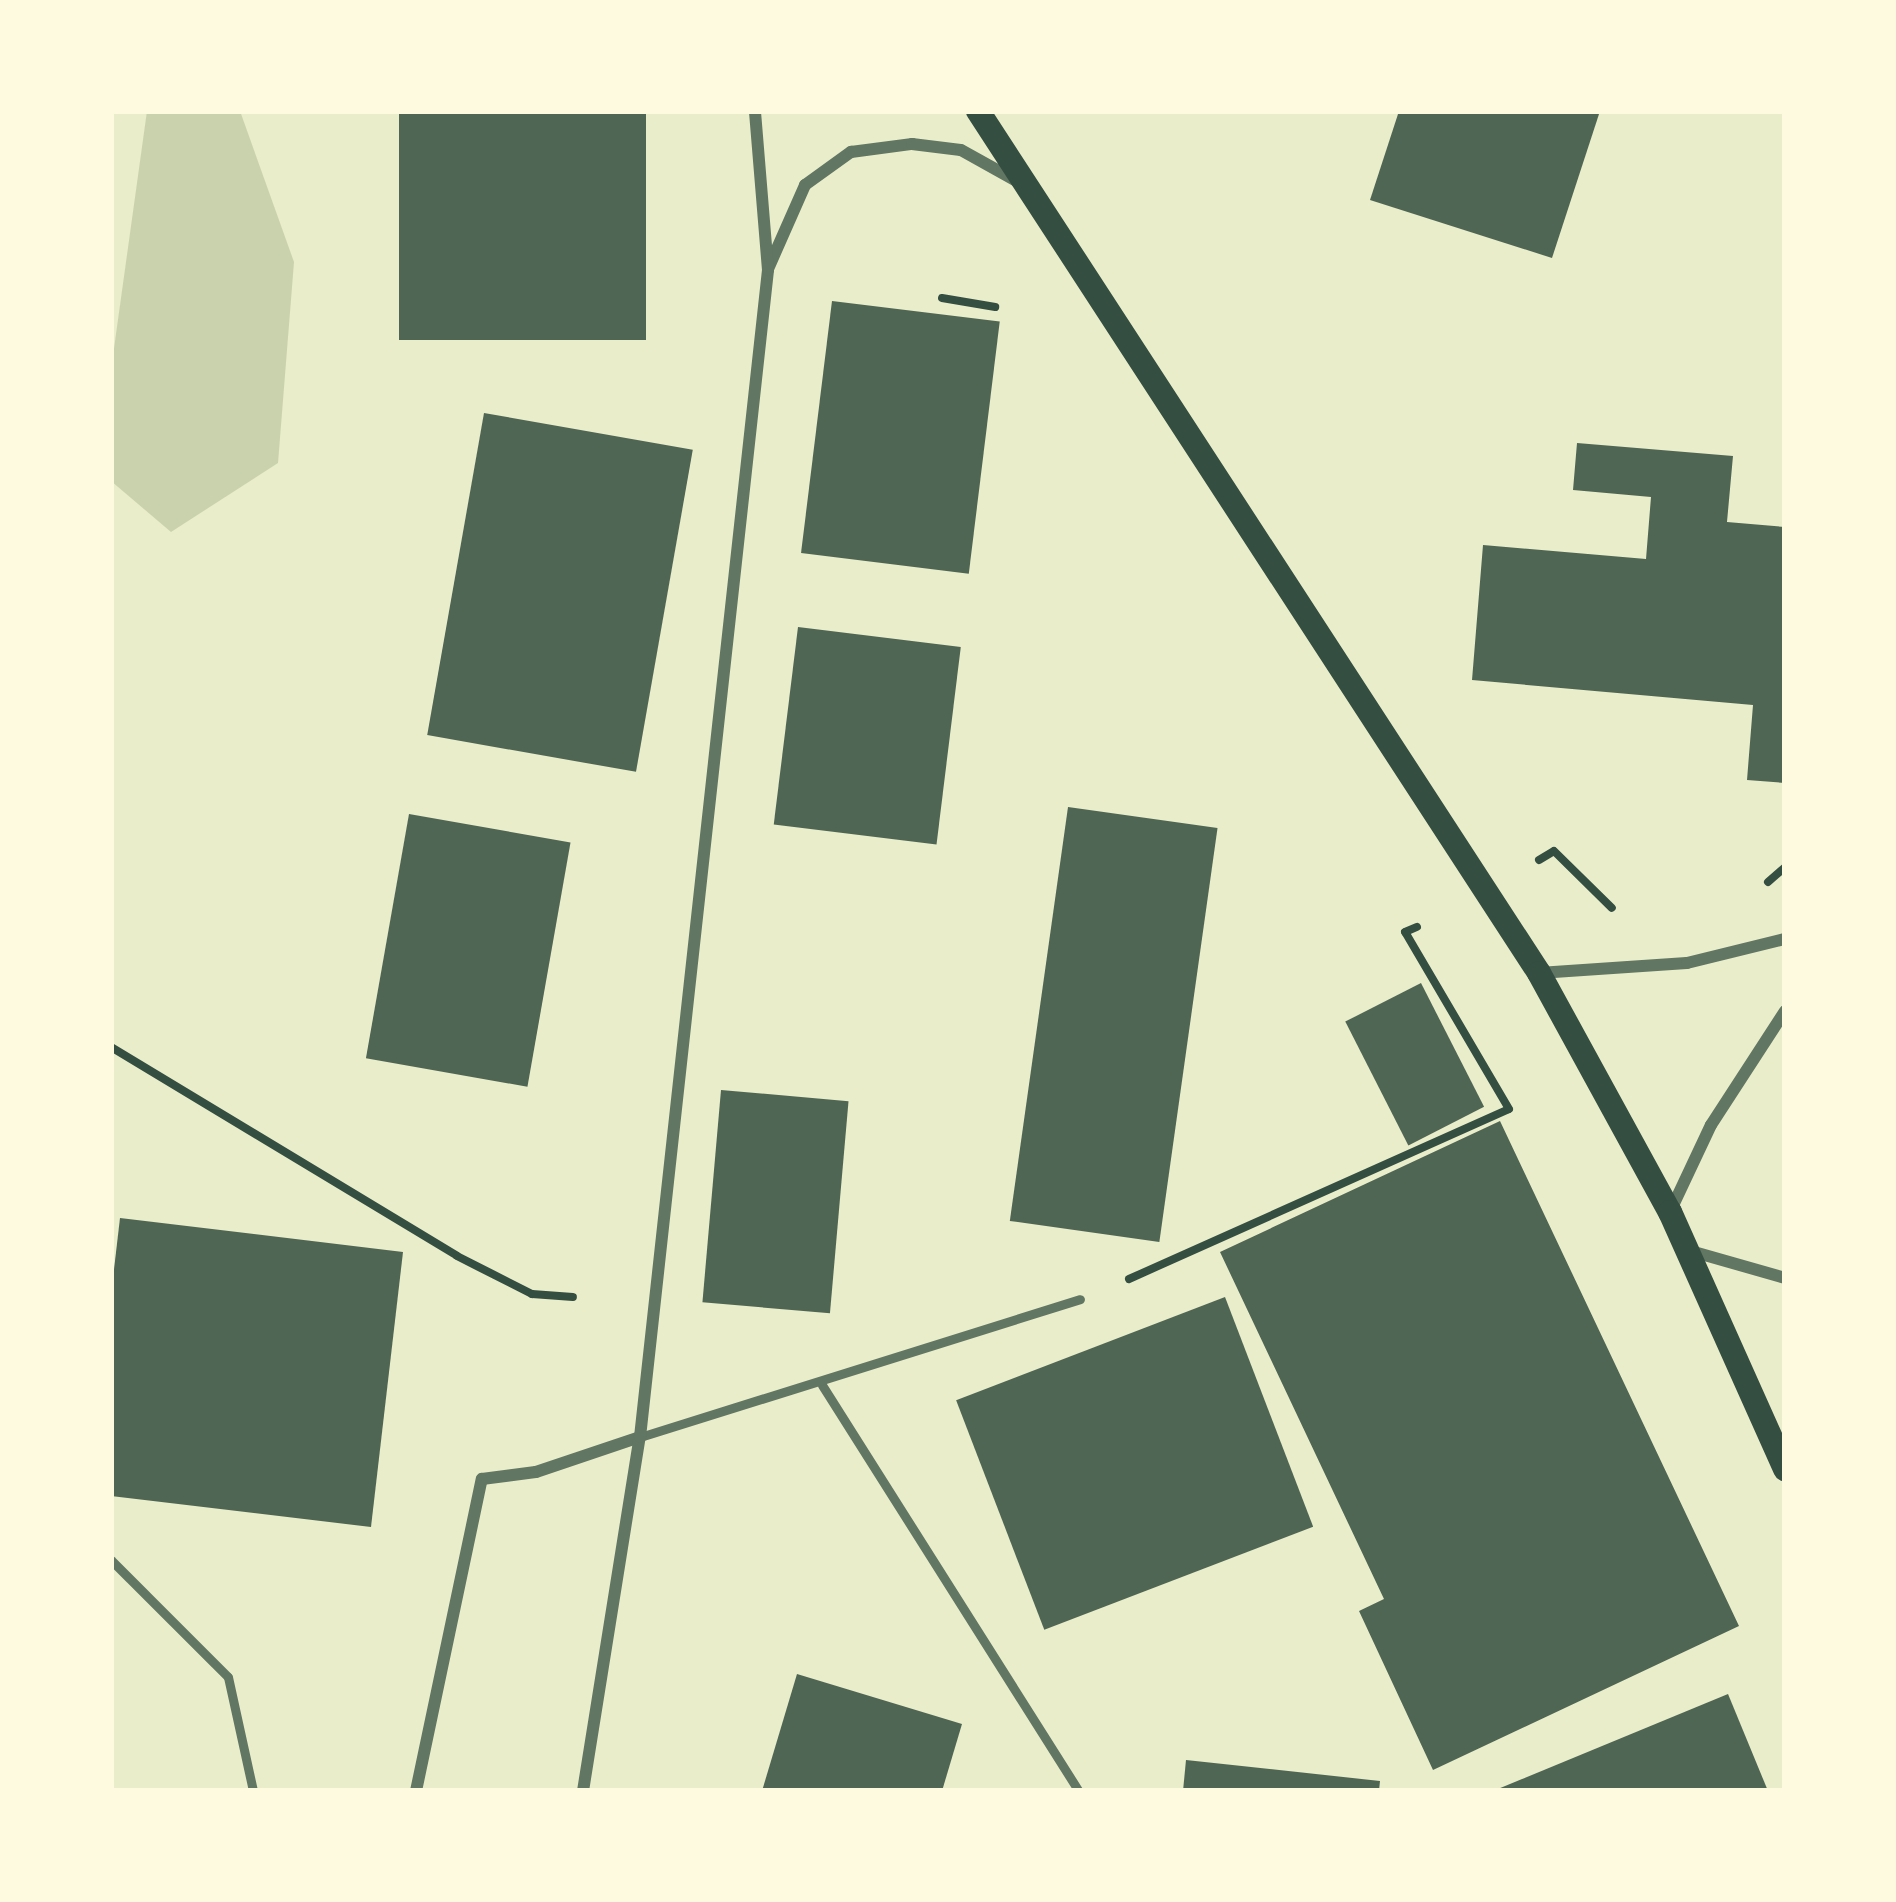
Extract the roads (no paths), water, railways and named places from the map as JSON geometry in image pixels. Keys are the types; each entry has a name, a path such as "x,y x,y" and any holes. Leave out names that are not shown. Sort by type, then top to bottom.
{"main road":[{"path":"978,111 1539,974 1670,1212 1785,1469"}],"street":[{"path":"583,1791 640,1437 768,270 755,111"},
{"path":"768,270 805,184 851,152 912,144 961,150 1027,186"},
{"path":"1539,974 1687,963 1785,938"},
{"path":"1670,1212 1711,1125 1785,1011"},
{"path":"1686,1250 1785,1278"},
{"path":"416,1791 482,1479 536,1472 640,1437"}],"lane":[{"path":"640,1437 822,1385 1080,1299"},
{"path":"822,1385 1078,1790"},
{"path":"111,1560 228,1677 253,1791"}]}
